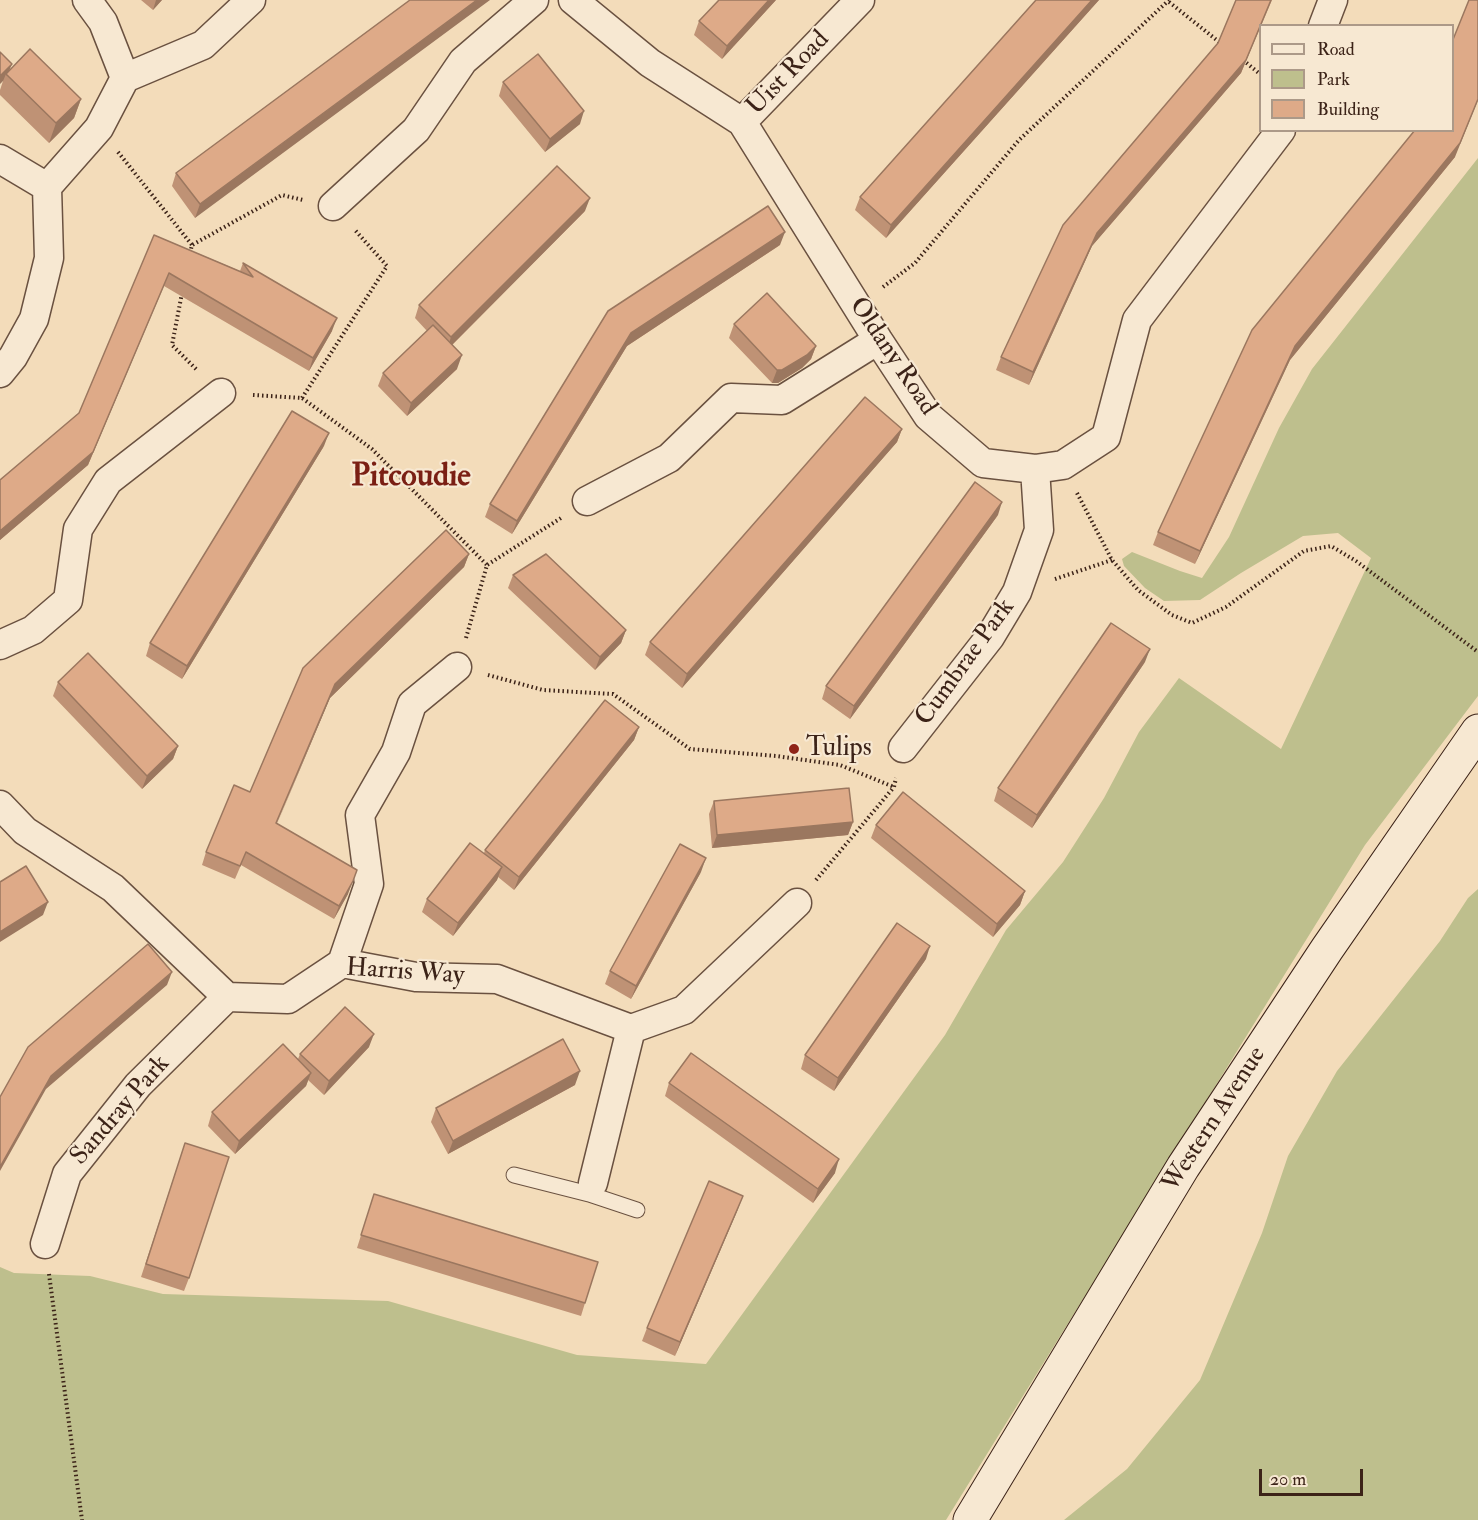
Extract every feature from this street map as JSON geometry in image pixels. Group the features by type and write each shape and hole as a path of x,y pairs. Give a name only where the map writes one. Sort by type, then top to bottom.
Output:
{"main road":[{"name":"Western Avenue","path":"970,1520 1190,1157 1327,949 1478,731"}],"street":[{"path":"87,0 103,22 125,78"},
{"path":"0,373 13,357 34,319 49,258 47,187 99,128 125,78 202,45 251,0"},
{"path":"333,206 416,130 463,61 534,0"},
{"name":"Oldany Road","path":"573,0 650,63 742,122 928,416 983,463 1035,469 1063,465 1106,437 1137,320 1279,132"},
{"name":"Uist Road","path":"742,122 860,0"},
{"path":"1324,24 1333,0"},
{"path":"0,159 47,187"},
{"path":"587,501 669,458 731,398 782,400 878,340"},
{"path":"0,645 33,630 68,600 78,529 108,481 221,393"},
{"name":"Cumbrae Park","path":"903,748 990,637 1017,592 1039,530 1035,469"},
{"path":"342,963 369,884 360,815 396,752 412,704 457,667"},
{"path":"0,805 25,831 113,888 227,998"},
{"path":"591,1189 630,1029 684,1011 797,903"},
{"name":"Harris Way","path":"227,998 288,999 342,963 416,977 497,979 630,1029"},
{"name":"Sandray Park","path":"45,1244 67,1173 138,1085 227,998"}],"lane":[{"path":"514,1175 591,1189 637,1210"}],"path":[{"path":"857,306 915,263 1019,140 1169,1 1224,46"},
{"path":"1242,60 1259,73"},
{"path":"99,128 192,245 190,256"},
{"path":"192,245 282,195 333,206 387,266 302,398"},
{"path":"183,290 172,345 221,393 302,398 372,449 487,565"},
{"path":"1063,465 1112,560 1138,590 1172,615 1192,623 1226,607 1304,551 1331,546 1356,561 1478,652"},
{"path":"587,501 487,565 457,667 543,690 613,694 690,749 776,756 840,765 894,787"},
{"path":"1017,592 1112,560"},
{"path":"797,903 894,787 903,748"},
{"path":"45,1244 82,1520"}],"green space":[{"path":"1478,158 1478,696 1365,845 946,1520 0,1520 0,1267 14,1273 90,1276 163,1294 388,1301 577,1355 706,1364 945,1035 1006,930 1063,862 1104,798 1139,732 1179,678 1281,749 1371,558 1338,533 1303,536 1200,600 1164,601 1145,588 1124,566 1122,559 1132,552 1202,578 1229,537 1279,428 1312,369"},
{"path":"1478,889 1478,1520 1064,1520 1127,1469 1200,1380 1262,1233 1288,1156 1337,1071 1440,941 1468,898"}],"building":[{"path":"410,0 477,0 200,204 176,173"},
{"path":"719,0 769,0 727,46 699,21"},
{"path":"1036,0 1092,0 891,225 860,197"},
{"path":"1236,0 1271,0 1259,24 1246,60 1097,233 1033,372 1001,357 1063,225 1218,43"},
{"path":"1469,0 1478,0 1478,99 1460,143 1295,346 1200,551 1158,532 1252,330 1413,132 1454,132 1454,37"},
{"path":"30,49 81,99 56,123 6,74"},
{"path":"0,52 12,64 0,76"},
{"path":"538,54 584,111 550,139 503,82"},
{"path":"557,166 590,198 451,337 419,305"},
{"path":"768,206 785,232 631,333 517,521 490,504 608,311"},
{"path":"154,235 253,277 243,263 337,318 313,358 169,273 93,452 0,531 0,480 79,413"},
{"path":"767,293 816,346 807,355 782,370 777,370 734,324"},
{"path":"433,325 462,355 411,403 383,373"},
{"path":"865,397 902,429 687,674 650,642"},
{"path":"292,411 329,433 187,666 150,643"},
{"path":"975,482 1002,502 854,706 826,686"},
{"path":"446,530 469,554 335,684 276,823 357,870 339,906 246,852 240,866 206,852 234,785 250,792 303,668"},
{"path":"546,554 626,630 600,657 513,575"},
{"path":"1111,623 1150,649 1037,815 998,788"},
{"path":"88,653 178,746 147,776 58,682"},
{"path":"605,700 639,727 519,877 485,850"},
{"path":"849,788 853,822 717,835 714,801"},
{"path":"903,792 1025,891 997,924 876,825"},
{"path":"470,843 502,867 458,923 427,899"},
{"path":"680,844 706,858 636,986 610,971"},
{"path":"26,866 48,902 0,932 0,882"},
{"path":"897,923 930,946 838,1078 805,1055"},
{"path":"148,944 172,972 51,1076 0,1167 0,1097 28,1047"},
{"path":"345,1007 374,1034 329,1081 300,1054"},
{"path":"563,1039 580,1071 453,1141 436,1108"},
{"path":"283,1044 311,1073 239,1141 212,1112"},
{"path":"691,1053 839,1159 818,1189 669,1083"},
{"path":"185,1143 229,1157 189,1278 146,1264"},
{"path":"709,1181 743,1196 680,1342 647,1328"},
{"path":"374,1194 598,1262 585,1303 361,1235"}],"place":[{"name":"Tulips","path":"794,749"}],"district":[{"name":"Pitcoudie","path":"411,478"}]}
